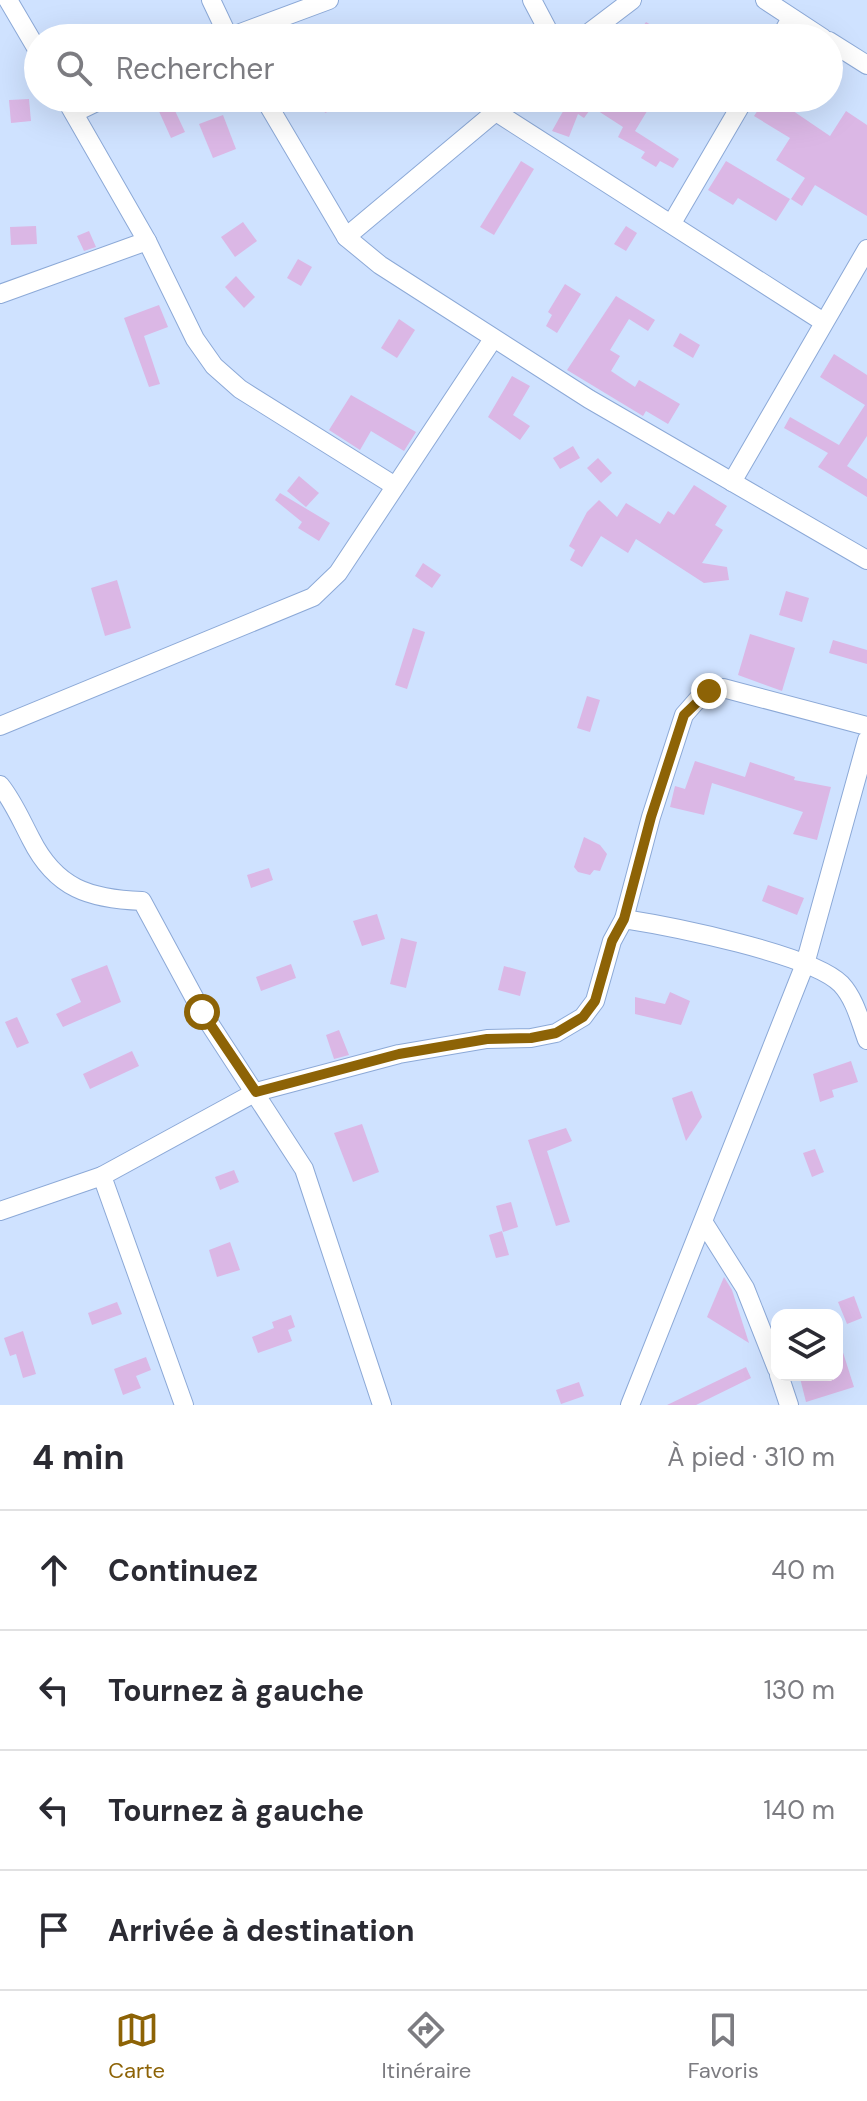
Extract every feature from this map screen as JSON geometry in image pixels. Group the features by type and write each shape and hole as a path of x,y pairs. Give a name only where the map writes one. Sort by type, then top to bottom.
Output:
{"street":[{"path":"8,0 24,27"},
{"path":"211,0 222,24"},
{"path":"265,24 329,0"},
{"path":"532,0 545,24"},
{"path":"600,24 632,0"},
{"path":"765,0 801,24"},
{"path":"788,24 791,18"},
{"path":"843,50 867,65"},
{"path":"73,112 147,241 195,339 214,366 240,389 395,486"},
{"path":"272,112 346,237 380,265 493,339 867,560"},
{"path":"346,237 496,112 822,321"},
{"path":"672,223 737,112"},
{"path":"0,277 9,291 147,241"},
{"path":"732,482 822,321 867,249"},
{"path":"0,726 313,597 338,573 493,339"},
{"path":"0,1211 102,1176 256,1092 399,1054 487,1039 531,1038 556,1033 583,1017 595,1001 612,941 624,919 651,817 684,715 698,699 723,688 867,726"},
{"path":"630,1405 805,964 867,740"},
{"path":"0,785 43,860 72,887 96,897 142,901 202,1012 304,1169 382,1405"},
{"path":"624,919 805,964 843,985 854,1003 867,1040"},
{"path":"102,1176 184,1405"},
{"path":"704,1223 745,1288 771,1354"},
{"path":"781,1381 789,1405"}],"building":[{"path":"24,99 24,112 30,112 31,121 11,123 9,100"},
{"path":"846,111 867,125 867,216 815,185 802,206 791,199 805,178 776,160 790,138 754,116 757,112 795,112 830,136"},
{"path":"159,112 176,112 185,132 171,138"},
{"path":"563,112 588,112 584,118 578,114 569,137 552,131"},
{"path":"600,112 647,112 635,131 679,159 673,168 660,161 656,167 641,158 645,152 618,137 623,127"},
{"path":"223,115 236,149 213,158 199,124"},
{"path":"521,161 534,169 494,235 480,227"},
{"path":"726,161 790,199 776,221 738,198 733,205 708,190"},
{"path":"243,222 257,241 235,257 221,237"},
{"path":"36,226 37,244 11,245 10,227"},
{"path":"626,226 637,233 626,251 614,244"},
{"path":"89,231 96,247 84,251 77,236"},
{"path":"298,259 312,267 301,286 287,278"},
{"path":"236,276 255,297 244,308 225,287"},
{"path":"565,284 581,294 557,333 546,326 552,315 548,312"},
{"path":"616,296 655,320 648,331 629,319 610,350 620,356 611,371 635,387 639,380 680,404 668,424 646,411 643,416 567,370"},
{"path":"159,305 168,327 144,336 160,384 149,387 124,318"},
{"path":"399,319 415,330 397,358 381,348"},
{"path":"680,333 700,345 693,358 673,346"},
{"path":"834,354 867,375 867,436 847,466 867,479 867,497 818,467 828,453 784,428 790,417 839,445 865,405 820,377"},
{"path":"512,376 530,386 513,415 530,426 520,440 488,417"},
{"path":"351,395 416,432 404,451 371,431 360,450 329,430"},
{"path":"573,446 580,458 560,469 553,458"},
{"path":"598,458 612,473 601,483 587,468"},
{"path":"299,476 319,493 306,507 287,491"},
{"path":"694,485 727,506 715,525 723,530 702,563 727,567 729,580 704,583 636,539 628,553 601,536 582,567 570,560 575,550 569,546 587,512 599,500 617,517 626,503 660,524 668,511 674,515"},
{"path":"280,493 330,523 319,541 298,528 302,522 275,500"},
{"path":"423,563 441,575 432,588 415,576"},
{"path":"117,580 131,628 105,636 91,588"},
{"path":"786,591 809,598 802,622 779,615"},
{"path":"413,628 425,632 407,689 395,685"},
{"path":"750,634 795,648 782,691 738,675"},
{"path":"833,640 867,650 867,664 829,653"},
{"path":"587,696 600,700 590,732 577,728"},
{"path":"695,761 745,777 750,762 795,777 794,780 831,787 817,840 793,834 803,812 712,783 704,815 670,807 675,786 685,789"},
{"path":"584,837 600,845 607,854 600,871 594,870 590,875 578,872 574,867"},
{"path":"269,868 273,880 251,888 247,875"},
{"path":"768,885 804,898 797,915 762,901"},
{"path":"377,914 385,939 362,946 353,921"},
{"path":"401,938 417,942 406,988 390,984"},
{"path":"291,964 296,978 261,991 256,977"},
{"path":"107,965 121,1002 63,1027 56,1014 81,1002 71,979"},
{"path":"504,966 526,972 520,996 498,990"},
{"path":"670,992 690,1001 681,1025 635,1014 635,997 665,1004"},
{"path":"17,1017 29,1043 17,1048 5,1022"},
{"path":"339,1030 349,1055 334,1059 326,1035"},
{"path":"132,1051 139,1066 90,1089 83,1074"},
{"path":"851,1061 858,1082 832,1090 834,1097 820,1102 813,1074"},
{"path":"692,1091 702,1117 686,1141 672,1098"},
{"path":"362,1124 379,1172 353,1182 334,1133"},
{"path":"566,1128 572,1141 547,1151 570,1222 556,1226 528,1140"},
{"path":"815,1149 824,1172 812,1177 803,1153"},
{"path":"234,1170 239,1182 220,1190 215,1177"},
{"path":"511,1202 518,1227 503,1232 496,1206"},
{"path":"502,1231 509,1255 496,1258 489,1235"},
{"path":"230,1242 240,1270 217,1277 209,1250"},
{"path":"724,1277 732,1290 749,1343 707,1317"},
{"path":"854,1296 862,1318 847,1324 838,1302"},
{"path":"117,1302 122,1314 92,1325 88,1313"},
{"path":"291,1315 295,1327 288,1330 292,1341 258,1353 252,1337 274,1328 272,1322"},
{"path":"23,1331 36,1374 23,1378 16,1354 10,1356 4,1338"},
{"path":"843,1352 854,1387 806,1402 801,1381 843,1381"},
{"path":"146,1357 151,1370 136,1376 141,1388 123,1395 114,1369"},
{"path":"746,1367 751,1378 696,1405 667,1405"},
{"path":"579,1382 584,1396 561,1404 556,1390"}],"route":[{"path":"202,1012 256,1092 399,1054 487,1039 531,1038 556,1033 583,1017 595,1001 612,941 624,919 651,817 684,715 709,691"}]}
